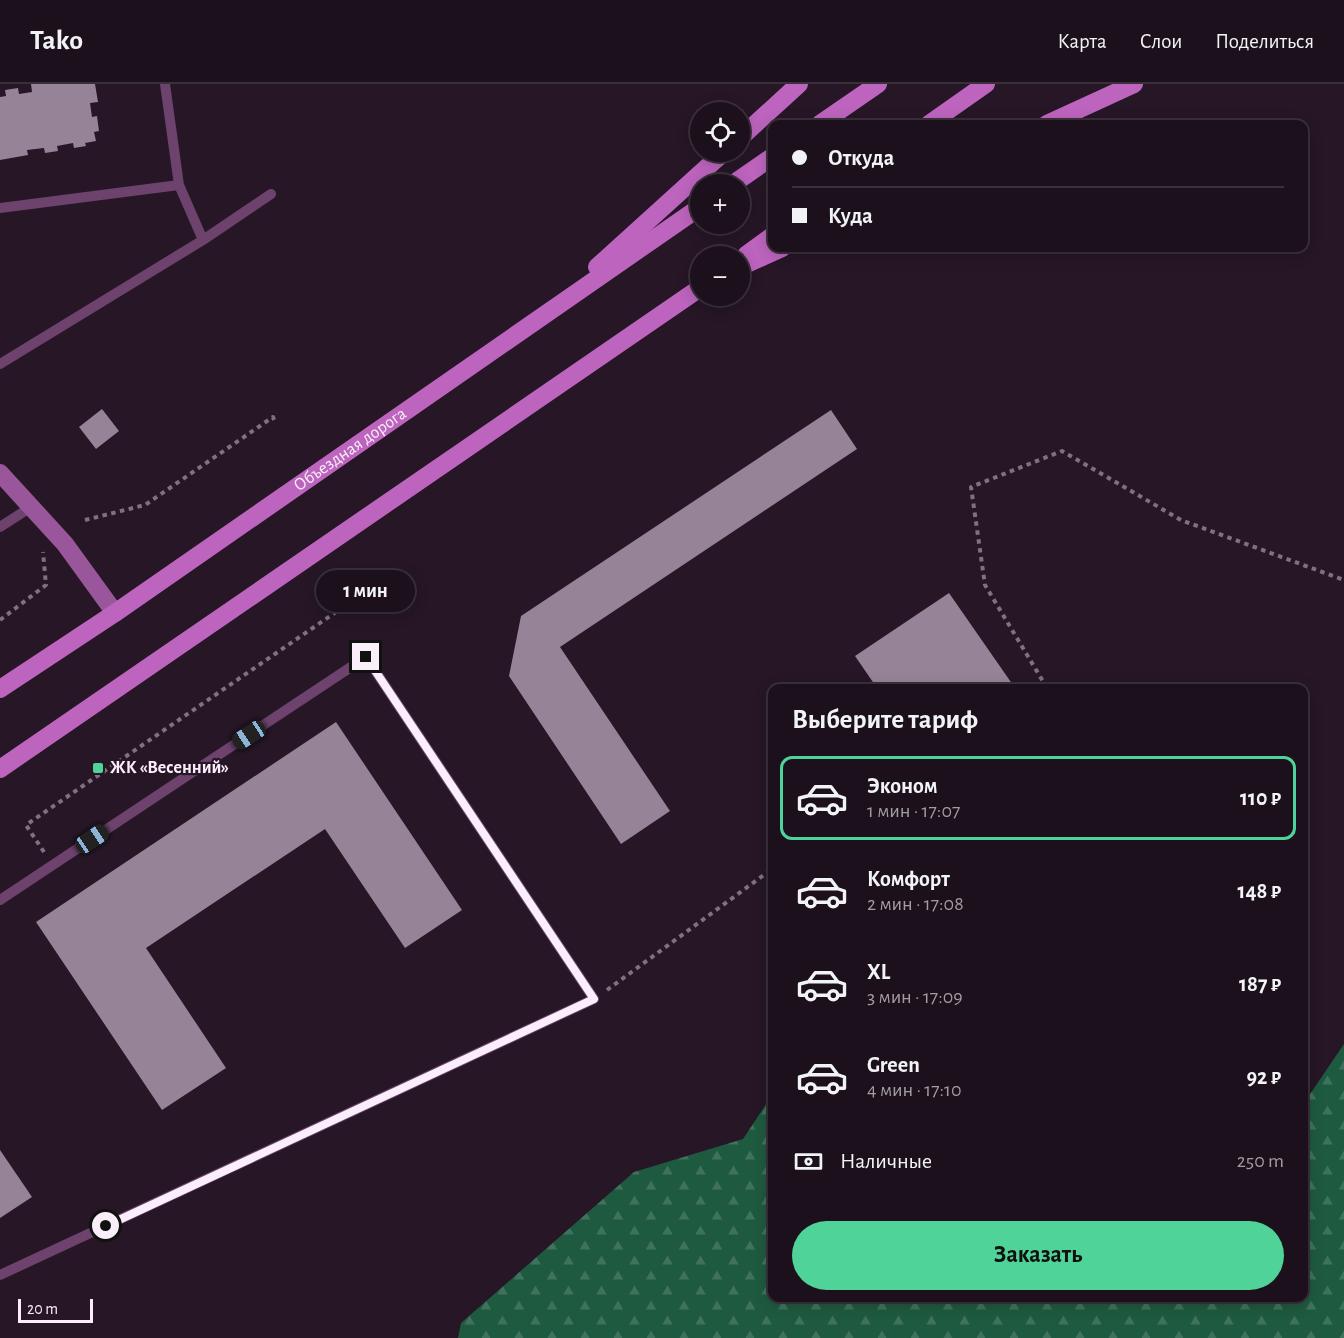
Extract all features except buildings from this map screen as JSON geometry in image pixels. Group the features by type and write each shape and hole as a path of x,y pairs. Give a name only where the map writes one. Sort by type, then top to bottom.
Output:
{"main road":[{"path":"750,129 799,84"},
{"path":"826,120 878,84"},
{"path":"935,120 986,84"},
{"path":"1056,120 1134,84"},
{"path":"747,174 768,160"},
{"path":"544,314 713,162"},
{"name":"Объездная дорога","path":"0,689 115,613 690,214"},
{"path":"750,252 768,239"},
{"path":"750,262 773,252"},
{"path":"0,769 690,295"}],"street":[{"path":"0,473 65,544 115,613"}],"lane":[{"path":"165,84 179,185 203,240"},
{"path":"0,208 179,185"},
{"path":"0,364 203,240 271,194"},
{"path":"0,527 31,507"},
{"path":"0,900 366,657 594,999 0,1275"}],"path":[{"path":"85,520 145,505 273,417 274,420"},
{"path":"1045,684 985,585 971,487 1062,451 1181,520 1344,580"},
{"path":"0,620 46,585 42,548"},
{"path":"53,865 26,825 384,579 382,577"},
{"path":"594,999 768,871"}],"green space":[{"path":"1344,1044 1344,1338 458,1338 461,1323 634,1172 743,1139 768,1101 768,1302 1308,1302 1308,1097"}],"place":[{"name":"ЖК «Весенний»","path":"98,768"}],"route":[{"path":"106,1226 594,999 366,657"}]}
